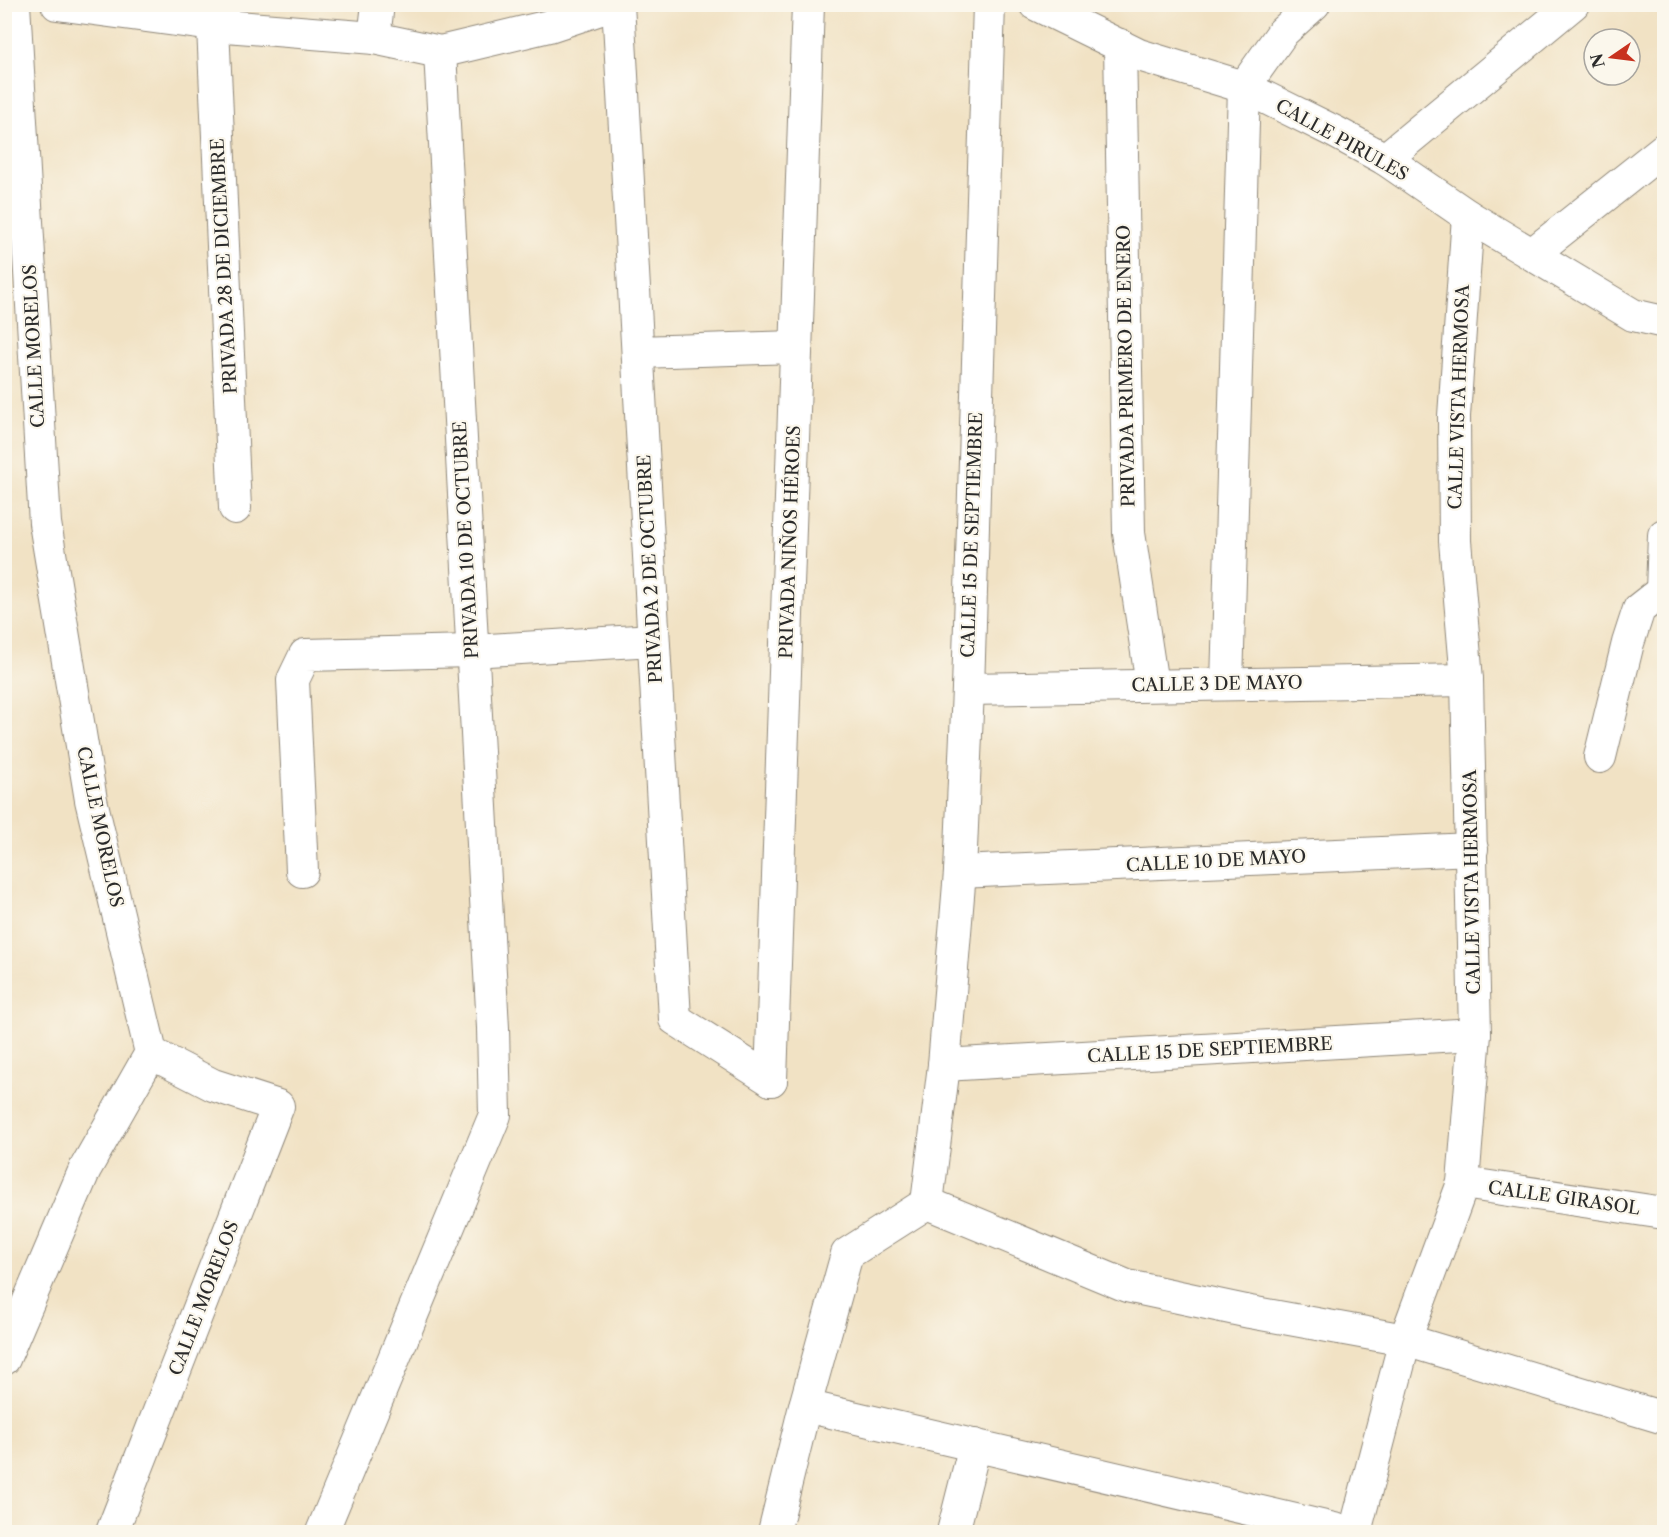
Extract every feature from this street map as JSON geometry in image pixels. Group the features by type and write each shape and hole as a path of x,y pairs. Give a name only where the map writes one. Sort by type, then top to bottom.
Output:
{"street":[{"name":"CALLE MORELOS","path":"14,4 45,523 91,800 151,1053 213,1085 278,1106 112,1533"},
{"path":"57,4 212,15 374,38 440,52 551,15 617,4"},
{"path":"374,38 378,4"},
{"name":"PRIVADA 2 DE OCTUBRE","path":"617,4 675,1019 771,1080"},
{"name":"PRIVADA NIÑOS HÉROES","path":"771,1080 808,4"},
{"name":"CALLE 15 DE SEPTIEMBRE","path":"927,1203 944,1065 960,872 968,689 989,4"},
{"path":"1227,684 1244,87 1283,32 1314,4"},
{"path":"1385,159 1573,4"},
{"name":"CALLE PIRULES","path":"1052,8 1139,55 1244,87 1385,159 1468,216 1633,315 1665,322"},
{"name":"PRIVADA 28 DE DICIEMBRE","path":"212,15 235,508"},
{"name":"PRIVADA PRIMERO DE ENERO","path":"1120,45 1129,533 1152,685"},
{"name":"PRIVADA 10 DE OCTUBRE","path":"322,1533 495,1115 493,1028 440,52"},
{"path":"1532,254 1665,149"},
{"name":"CALLE VISTA HERMOSA","path":"1355,1533 1405,1340 1463,1183 1475,1034 1467,680 1455,541 1454,416 1468,216"},
{"path":"638,352 796,347"},
{"path":"1600,757 1628,642 1639,609 1663,592 1665,535"},
{"path":"302,871 292,680 305,655 472,651 653,640"},
{"name":"CALLE 3 DE MAYO","path":"968,689 1467,680"},
{"name":"CALLE 10 DE MAYO","path":"960,872 1472,849"},
{"name":"CALLE 15 DE SEPTIEMBRE","path":"944,1065 1475,1034"},
{"path":"4,1359 85,1169 151,1053"},
{"name":"CALLE GIRASOL","path":"1463,1183 1665,1213"},
{"path":"774,1533 805,1406 847,1254 927,1203 1127,1286 1250,1312 1405,1340 1665,1418"},
{"path":"805,1406 1347,1533"},
{"path":"953,1533 975,1445"}]}
